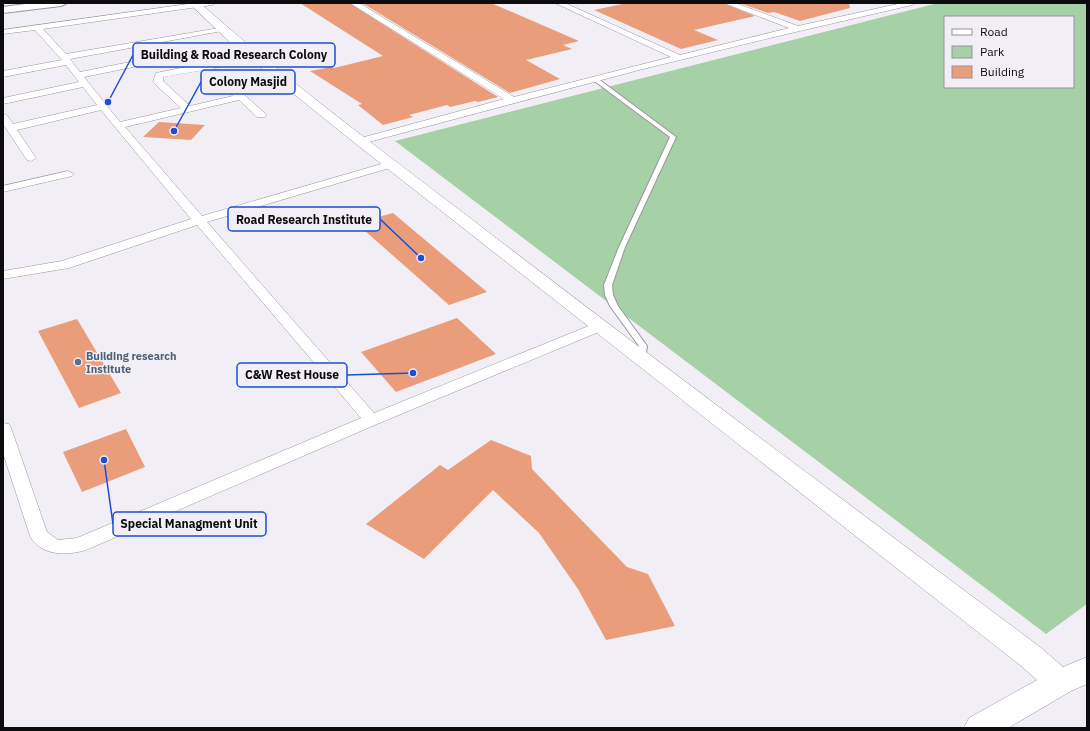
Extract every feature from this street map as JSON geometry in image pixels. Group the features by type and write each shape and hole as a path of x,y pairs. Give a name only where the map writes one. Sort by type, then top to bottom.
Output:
{"highway":[{"path":"3,10 61,3"}],"street":[{"path":"354,3 512,100"},
{"path":"559,3 678,57"},
{"path":"728,3 795,28"},
{"path":"362,141 678,57 795,28 912,3"},
{"path":"3,32 201,4 222,29 362,141 641,359 1030,656 1060,682"},
{"path":"37,27 66,59 118,126 371,420"},
{"path":"3,74 66,59 222,29"},
{"path":"188,110 158,82 159,75 206,67 255,56"},
{"path":"78,75 145,62"},
{"path":"206,67 261,115"},
{"path":"3,101 85,84"},
{"path":"118,126 241,97"},
{"path":"32,158 6,123 103,107"},
{"path":"3,275 64,265 200,220 392,164"},
{"path":"3,189 68,174"},
{"path":"3,428 39,536 55,546 78,545 371,420 600,326"},
{"path":"980,728 1060,682 1087,670"}],"lane":[{"path":"595,79 673,136 622,247 608,286 608,294 614,306 643,346 641,359"}],"green space":[{"path":"938,3 1087,3 1087,604 1046,634 395,141"}],"building":[{"path":"300,3 349,3 498,97 450,107 447,105 409,115 413,117 383,125 358,105 362,104 310,71 332,67 334,68 383,56"},
{"path":"362,3 491,3 579,41 563,45 572,49 526,60 560,79 510,93"},
{"path":"627,3 723,3 755,16 694,30 718,40 681,49 594,10"},
{"path":"739,3 849,3 850,8 800,21 774,12 768,13"},
{"path":"159,122 205,125 191,140 143,137"},
{"path":"393,213 487,292 449,305 356,223"},
{"path":"457,318 496,354 396,392 361,352"},
{"name":"Building research Institute","path":"77,319 121,393 79,408 38,331"},
{"path":"126,429 145,467 82,492 63,452"},
{"path":"491,440 531,456 532,469 627,567 648,574 675,626 606,640 578,589 539,533 493,490 424,559 366,524 440,465 448,470"}],"place":[{"name":"Building & Road Research Colony","path":"108,102"},
{"name":"Colony Masjid","path":"174,131"},
{"name":"Road Research Institute","path":"421,258"},
{"name":"Building research Institute","path":"78,362"},
{"name":"C&W Rest House","path":"413,373"},
{"name":"Special Managment Unit","path":"104,460"}]}
